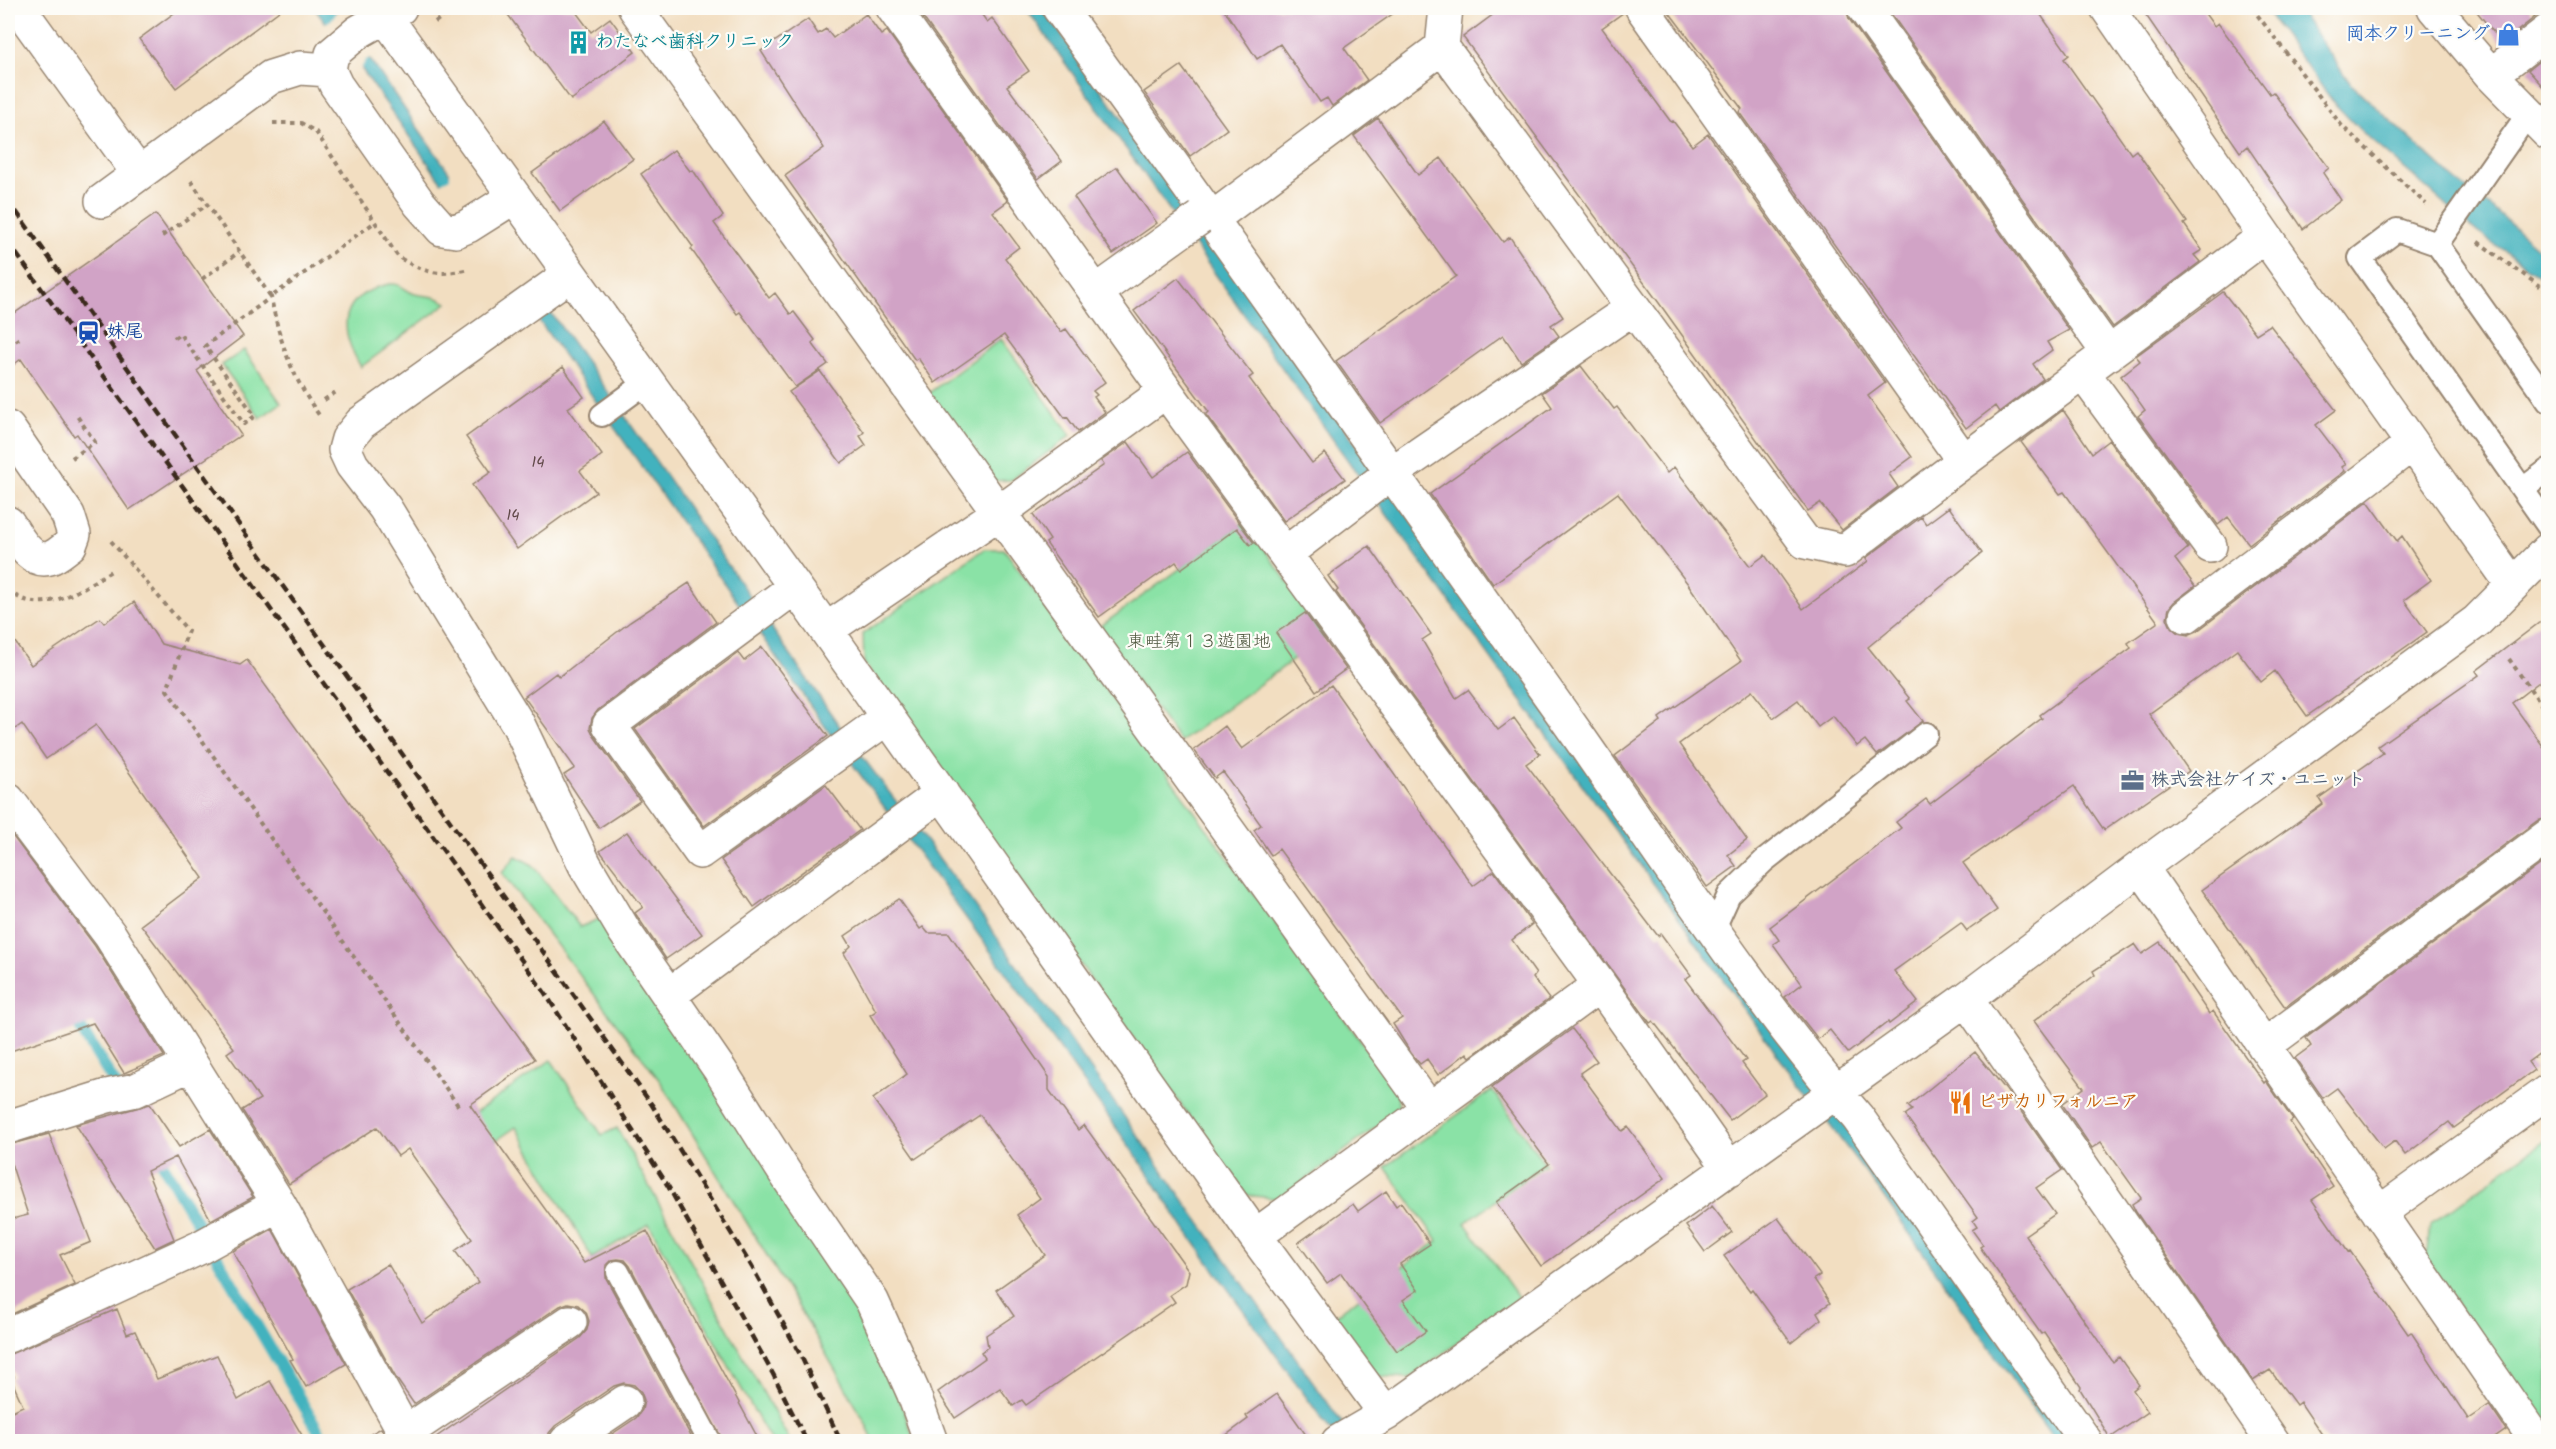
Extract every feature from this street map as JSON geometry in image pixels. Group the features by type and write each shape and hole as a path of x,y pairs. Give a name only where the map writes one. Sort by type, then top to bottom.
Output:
{"street":[{"path":"19,8 139,174"},
{"path":"634,8 1429,1109"},
{"path":"893,8 1166,392 1600,986 1730,1169"},
{"path":"1059,8 1381,482 1714,928 1822,1077 1825,1099"},
{"path":"1446,8 1442,47 1805,542 1845,551 2265,236"},
{"path":"1642,8 1964,460"},
{"path":"1864,8 2109,354"},
{"path":"2107,8 2512,585"},
{"path":"2433,8 2538,123"},
{"path":"514,198 468,226 456,231 442,229 419,203 336,85 329,70 332,54 388,10 514,198 570,274 635,391 795,587 1255,1236 1364,1431 1966,999 2141,867 2477,621 2548,550"},
{"path":"2492,75 2548,31"},
{"path":"1096,292 1201,220 1442,47"},
{"path":"102,201 271,77 300,68 329,70"},
{"path":"570,274 361,423 348,439 345,450 352,465 385,508 518,724 585,865 626,932 872,1301 913,1392 931,1442"},
{"path":"1285,554 1381,482 1633,308"},
{"path":"2083,373 2210,546"},
{"path":"826,630 1000,512 1166,392"},
{"path":"8,428 72,524 74,534 70,545 49,558 38,558 28,553 8,523"},
{"path":"2186,616 2412,444"},
{"path":"795,587 609,725 700,852 888,717"},
{"path":"669,995 942,793"},
{"path":"8,800 110,935 279,1204 407,1437 570,1322"},
{"path":"2264,1046 2548,836"},
{"path":"2141,867 2536,1442"},
{"path":"1255,1236 1600,986"},
{"path":"1966,999 2273,1442"},
{"path":"8,1127 136,1090 191,1064"},
{"path":"2379,1213 2548,1091"},
{"path":"1825,1099 1858,1118 2086,1442"},
{"path":"8,1336 209,1242 279,1204"},
{"path":"566,1442 625,1402"}],"lane":[{"path":"2437,244 2474,191 2538,123"},
{"path":"2548,401 2437,244 2397,230 2360,258 2548,526"},
{"path":"602,416 635,391"},
{"path":"2523,489 2548,470"},
{"path":"1714,928 1729,895 1764,861 1926,734"},
{"path":"618,1272 710,1442"}],"path":[{"path":"2252,8 2342,126 2427,205 2453,220 2548,292"},
{"path":"189,178 271,297 278,336 293,372 305,396 345,450"},
{"path":"162,236 207,205"},
{"path":"174,338 180,334 244,424 255,416 205,346 375,222"},
{"path":"202,279 239,252"},
{"path":"8,346 21,337"},
{"path":"72,458 94,442 77,416"},
{"path":"72,524 105,534 188,631 167,690 459,1107"},
{"path":"2509,659 2548,714"}],"green space":[{"path":"389,284 400,286 411,293 435,297 447,303 361,367 348,339 347,315 360,296 372,289"},
{"path":"1001,339 1071,435 1011,480 989,481 925,396"},
{"path":"244,350 281,403 260,418 222,365"},
{"name":"東畦第１３遊園地","path":"1245,522 1326,636 1180,742 1098,628"},
{"path":"984,549 1004,549 1397,1091 1399,1110 1280,1199 1246,1195 864,663 863,634"},
{"path":"516,856 533,865 580,927 606,916 864,1307 915,1441 874,1441 807,1321 660,1081 502,873"},
{"path":"551,1060 602,1135 617,1128 790,1441 771,1441 649,1224 592,1258 516,1127 446,1175 429,1145"},
{"path":"1492,1090 1545,1164 1465,1223 1519,1298 1409,1378 1376,1376 1333,1317 1438,1241 1385,1167"},
{"path":"2548,1138 2548,1441 2426,1258 2430,1225"}],"water":[{"path":"314,8 334,8 451,175 606,389 843,731 966,894 1355,1441 1339,1441 1325,1423 1186,1231 1144,1167 983,941 831,735 349,51"},
{"path":"1026,8 1042,8 1850,1129 2071,1441 2055,1441 1879,1190 1797,1082 1356,472"},
{"path":"2264,8 2298,8 2350,83 2453,178 2492,208 2548,257 2548,281 2477,232 2359,129 2334,103"}],"pier":[{"path":"339,10 371,57 366,60 360,70 324,24 331,20"},
{"path":"450,170 551,311 532,315 438,184 450,178"}],"building":[{"path":"181,8 283,8 176,88 139,39"},
{"name":"わたなべ歯科クリニック","path":"503,8 573,8 591,32 610,18 635,52 571,100"},
{"path":"977,8 987,22 992,18 1029,71 1007,86 1062,161 1038,179 917,9"},
{"path":"1223,8 1401,8 1344,48 1367,80 1332,106 1327,98 1320,102 1280,44 1257,59"},
{"path":"1502,8 1624,8 1624,12 1602,28 1671,122 1673,121 1692,146 1708,134 1885,383 1868,396 1912,457 1889,474 1898,487 1842,530 1820,503 1808,511 1659,303 1463,37"},
{"path":"1666,8 1846,8 1849,19 2069,330 2047,342 2052,350 2033,364 2043,379 1999,412 1995,406 1966,428 1739,112 1742,109"},
{"path":"1887,8 2036,8 2069,55 2064,59 2131,154 2136,150 2187,222 2184,224 2202,250 2194,255 2200,262 2113,327"},
{"path":"2141,8 2201,8 2214,26 2218,23 2270,94 2273,92 2329,168 2323,173 2341,200 2303,229 2247,146 2240,152"},
{"name":"岡本クリーニング","path":"2474,8 2528,8 2535,17 2502,43"},
{"path":"866,14 881,35 887,31 1008,201 993,212 1019,247 1005,258 1061,332 1066,329 1105,382 1093,391 1097,395 1094,397 1105,412 1078,432 1067,417 1065,418 1004,335 935,383 918,358 915,360 785,176 824,148 761,51 808,19 818,34 826,29 833,38"},
{"path":"2548,54 2548,92 2528,70"},
{"path":"1181,66 1227,129 1190,156 1144,92"},
{"path":"1378,118 1418,175 1441,158 1503,242 1510,237 1563,317 1551,325 1559,336 1521,362 1503,335 1380,423 1336,361 1456,276 1354,136"},
{"path":"604,121 633,159 560,211 532,173"},
{"path":"674,150 690,171 693,170 723,216 714,223 769,298 775,293 790,314 794,312 815,340 812,343 828,364 795,387 740,312 737,314 641,174"},
{"path":"1117,167 1157,223 1113,254 1074,197"},
{"path":"156,214 243,336 197,371 241,435 129,510 77,434 74,436 21,359 8,369 8,318"},
{"path":"1178,278 1253,375 1249,378 1312,463 1325,453 1345,479 1284,521 1206,415 1209,412 1134,311"},
{"path":"2223,292 2256,334 2270,325 2336,410 2316,425 2346,464 2342,467 2345,471 2249,544 2228,517 2218,525 2138,416 2145,410 2121,376 2140,361 2136,356"},
{"path":"1581,366 1614,409 1617,407 1667,473 1674,467 1750,566 1765,555 1803,609 1868,561 1866,558 1921,517 1926,524 1949,507 1982,553 1868,647 1910,699 1907,701 1923,721 1877,755 1865,740 1857,746 1833,716 1818,727 1798,700 1773,718 1752,691 1679,744 1747,840 1728,855 1736,866 1707,887 1615,756 1661,721 1659,718 1741,661 1688,584 1618,493 1493,584 1430,494 1552,407 1542,393"},
{"path":"563,367 584,397 568,408 602,455 580,471 596,492 517,549 472,485 491,472 466,437"},
{"path":"820,371 864,432 860,436 866,445 841,463 789,392"},
{"path":"2063,410 2092,453 2109,440 2188,548 2175,559 2195,586 2174,602 2169,608 2167,618 2171,627 2178,633 2188,635 2197,631 2368,501 2397,541 2402,536 2431,580 2404,600 2427,632 2307,716 2275,671 2261,682 2237,650 2149,714 2189,771 2104,830 2074,786 1963,863 1997,910 1967,931 1961,923 1894,971 1918,1002 1848,1053 1830,1030 1818,1039 1785,997 1802,984 1773,944 1779,940 1770,927 1901,828 1896,822 1926,799 1930,804 2042,718 2040,715 2131,648 2128,643 2158,622 2064,492 2060,494 2021,442"},
{"path":"1128,442 1153,477 1187,452 1254,543 1250,545 1237,528 1181,569 1176,562 1099,617 1046,543 1050,540 1033,515 1104,465 1101,461"},
{"path":"1369,546 1431,634 1422,640 1456,698 1468,690 1498,730 1514,718 1540,754 1526,764 1658,936 1661,934 1691,975 1685,979 1746,1060 1742,1063 1765,1094 1730,1120 1653,1021 1650,1023 1336,592 1338,590 1328,576"},
{"path":"689,583 716,622 598,710 592,718 590,728 594,736 640,801 599,828 564,775 575,768 524,697 556,673 559,677 630,622"},
{"path":"134,602 161,644 240,665 247,660 535,1059 470,1105 584,1263 647,1231 760,1442 723,1442 630,1266 625,1260 618,1259 611,1260 606,1265 606,1278 694,1442 600,1442 636,1418 642,1410 644,1400 641,1392 634,1385 624,1383 614,1386 555,1426 549,1433 548,1442 429,1442 580,1338 587,1330 589,1321 586,1312 578,1305 568,1303 560,1306 414,1404 396,1378 347,1289 388,1264 422,1323 478,1282 455,1251 472,1239 408,1149 398,1156 377,1127 289,1184 242,1110 260,1099 227,1053 234,1048 141,925 203,878 96,725 46,759 22,724 8,734 8,632 31,665 100,618 104,623"},
{"path":"1305,613 1346,669 1316,691 1276,633"},
{"path":"2548,616 2548,675 2512,703 2548,753 2548,818 2537,821 2285,1007 2202,890 2323,804 2319,798 2383,753 2378,746 2479,675 2476,671"},
{"path":"762,647 828,736 704,826 635,729 738,653 744,661"},
{"path":"1331,685 1473,886 1494,871 1532,924 1512,940 1536,974 1533,978 1549,999 1470,1057 1467,1053 1438,1075 1427,1059 1420,1064 1411,1053 1393,1024 1402,1018 1279,849 1271,855 1254,830 1261,825 1223,772 1215,778 1194,750 1225,726 1242,749"},
{"path":"826,785 860,830 754,907 721,860"},
{"path":"8,830 95,946 164,1056 124,1073 93,1023 8,1052"},
{"path":"627,832 702,934 666,959 635,913 643,907 600,851"},
{"path":"2548,859 2548,1047 2528,1062 2534,1070 2454,1128 2449,1122 2405,1155 2395,1141 2384,1149 2337,1088 2323,1098 2295,1058 2311,1046 2306,1038"},
{"path":"899,899 920,929 923,927 928,933 949,933 1049,1077 1049,1090 1078,1130 1084,1125 1189,1271 1186,1284 1170,1295 1175,1302 1026,1405 1022,1400 1013,1406 1000,1388 955,1418 938,1392 985,1358 981,1352 988,1347 986,1335 1014,1316 996,1290 1045,1255 1017,1215 1040,1198 980,1115 915,1159 873,1099 907,1074 870,1015 876,1011 844,953 851,946 845,936"},
{"path":"2160,942 2209,1014 2213,1011 2293,1120 2290,1122 2333,1186 2312,1200 2348,1252 2350,1251 2408,1334 2411,1332 2468,1419 2489,1405 2506,1430 2489,1442 2327,1442 2300,1402 2296,1405 2270,1370 2253,1381 2136,1212 2132,1204 2141,1198 2101,1142 2092,1148 2062,1104 2084,1088 2034,1021 2095,975 2093,971 2135,944 2142,954"},
{"path":"1572,1029 1597,1061 1580,1073 1622,1131 1628,1127 1665,1178 1541,1266 1496,1202 1549,1164 1492,1087"},
{"path":"1975,1052 2006,1090 2062,1170 2036,1188 2055,1214 2025,1235 2113,1362 2119,1357 2139,1385 2133,1390 2148,1412 2110,1438 2080,1389 2081,1387 2044,1332 2041,1334 1980,1247 1983,1245 1972,1230 1977,1227 1973,1221 1978,1217 1905,1115 1912,1110 1908,1106"},
{"path":"150,1104 179,1147 210,1129 253,1197 211,1220 176,1157 147,1171 174,1239 155,1248 76,1125"},
{"path":"49,1134 91,1242 60,1255 75,1285 8,1316 8,1220 28,1215 8,1154 8,1145"},
{"path":"1386,1191 1396,1206 1401,1202 1430,1244 1400,1264 1418,1290 1403,1300 1426,1331 1397,1351 1341,1273 1327,1283 1298,1243 1353,1204 1358,1211"},
{"path":"1712,1206 1732,1232 1705,1252 1686,1226"},
{"path":"1778,1218 1820,1275 1814,1279 1830,1303 1817,1312 1821,1319 1791,1343 1752,1289 1750,1291 1724,1256"},
{"path":"272,1229 346,1364 306,1387 233,1251"},
{"path":"117,1309 127,1334 135,1331 157,1379 217,1355 238,1400 270,1381 306,1442 49,1442 47,1437 37,1442 8,1442 8,1413 23,1406 11,1379 14,1377 8,1355"},
{"path":"1277,1394 1311,1442 1217,1442 1248,1419 1246,1416"},
{"path":"381,1428 388,1442 357,1442"}],"waterway":[{"path":"73,1016 139,1123"},
{"path":"155,1151 325,1442"}],"railway":[{"path":"8,200 652,1105 752,1267 801,1356 841,1442"},
{"path":"8,242 545,993 668,1186 773,1374 807,1442"}],"place":[{"name":"岡本クリーニング","path":"2508,34"},
{"name":"わたなべ歯科クリニック","path":"578,42"},
{"name":"妹尾","path":"89,332"},
{"name":"株式会社ケイズ・ユニット","path":"2133,780"},
{"name":"ピザカリフォルニア","path":"1960,1102"}]}
